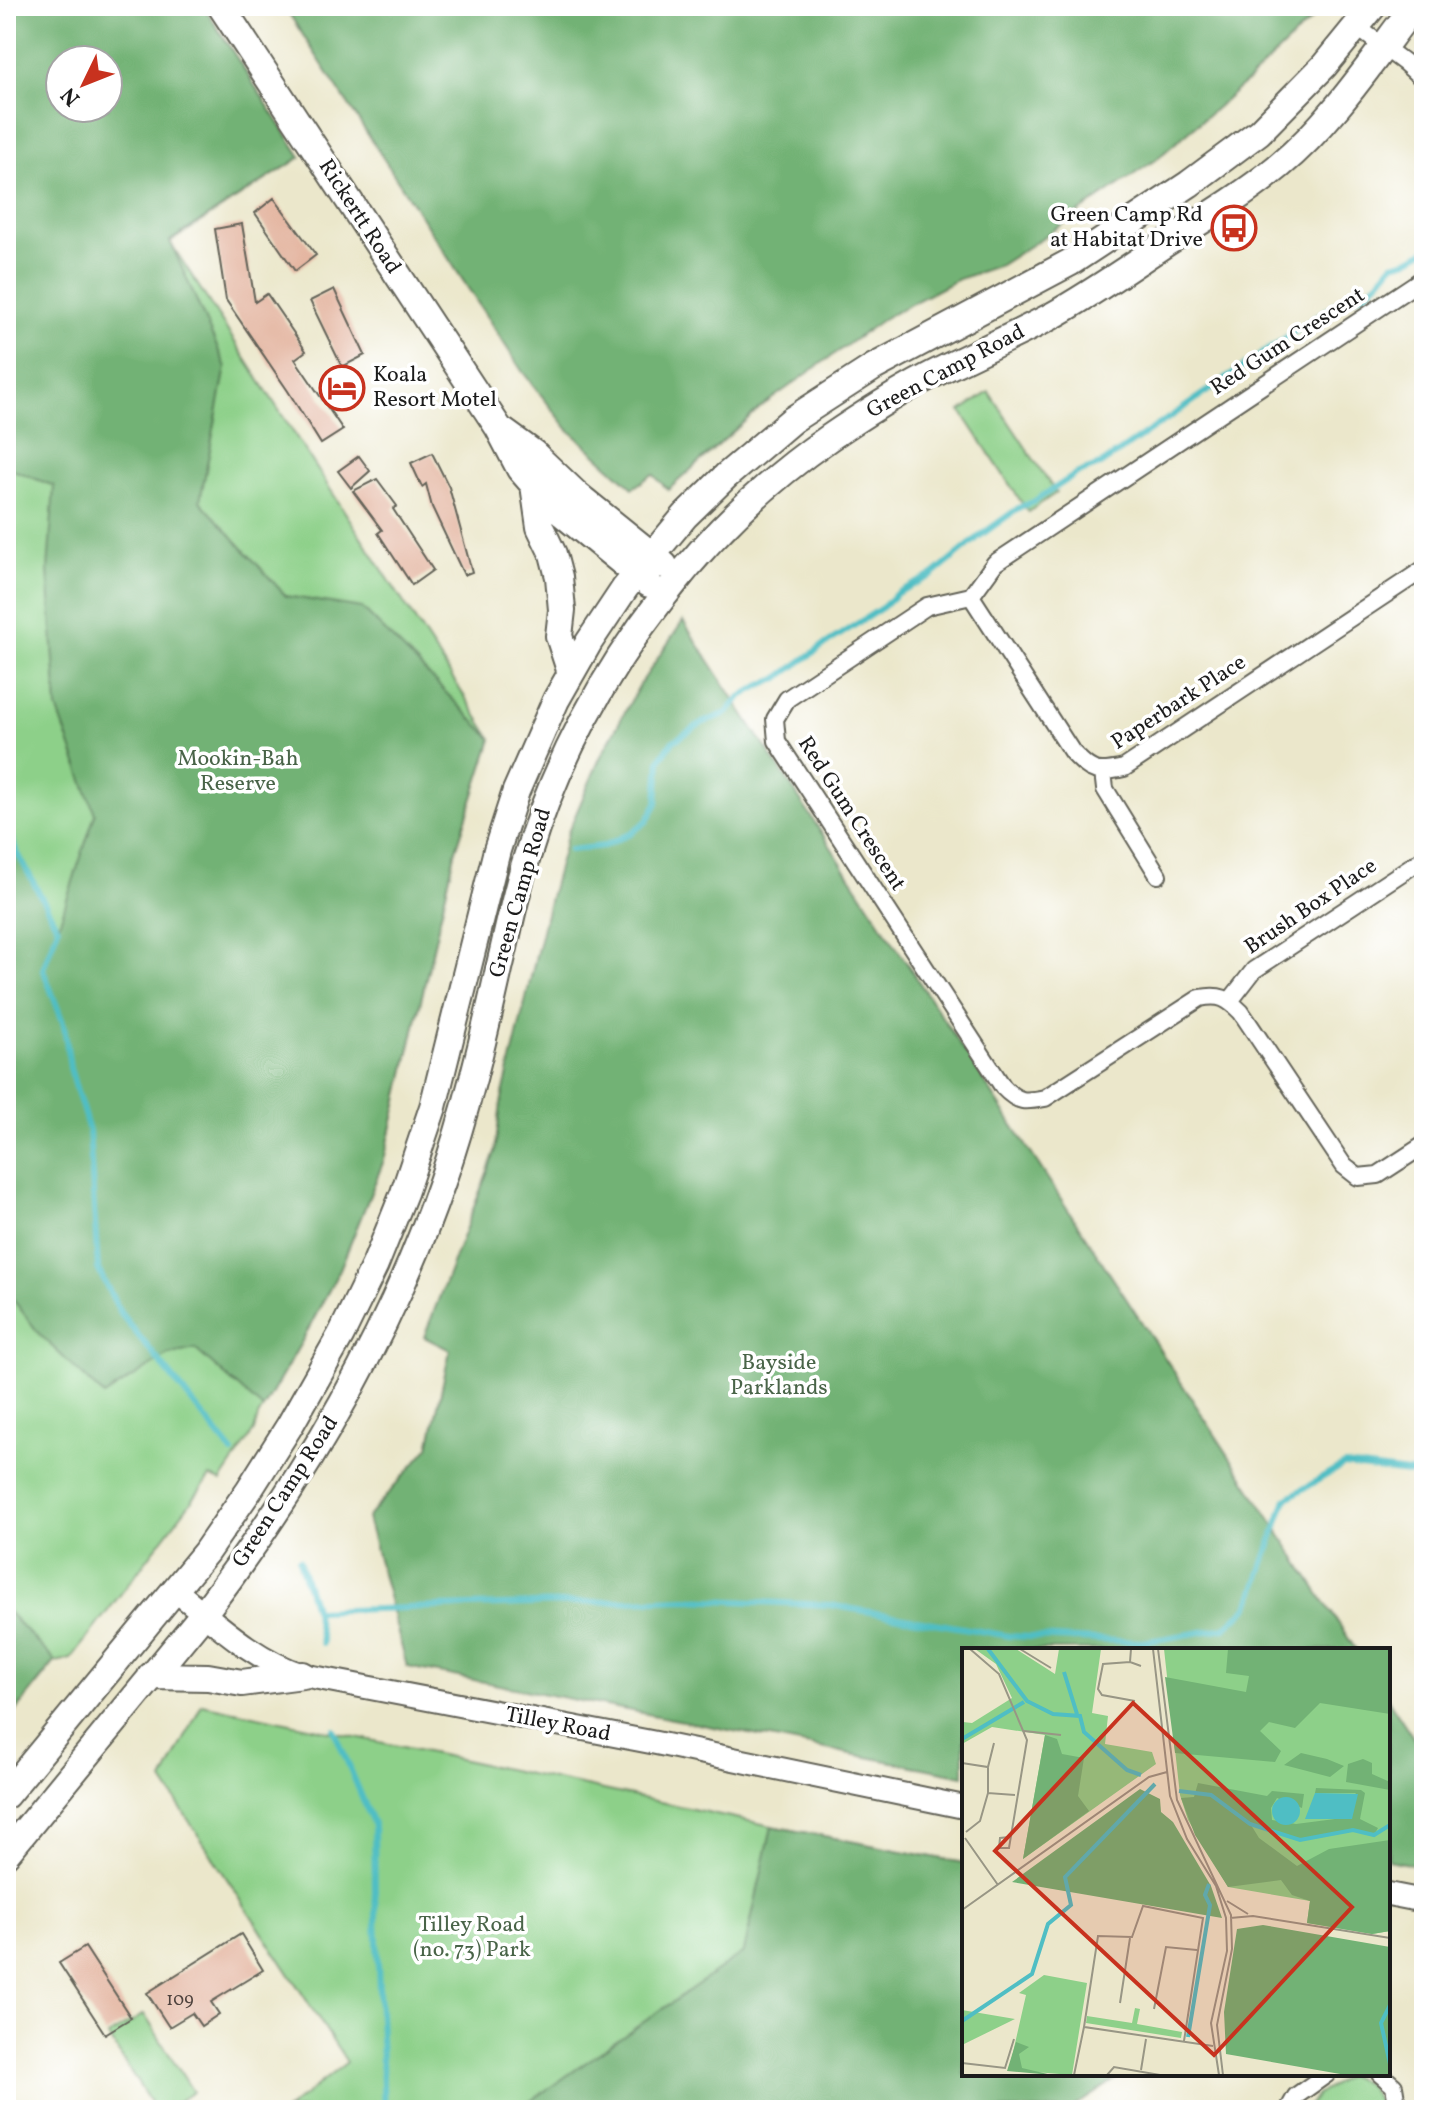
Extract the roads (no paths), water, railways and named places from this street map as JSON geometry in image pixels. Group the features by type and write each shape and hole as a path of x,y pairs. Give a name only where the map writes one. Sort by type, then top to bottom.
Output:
{"main road":[{"name":"Rickertt Road","path":"221,6 498,427 520,469 563,514 644,564"},
{"name":"Green Camp Road","path":"6,1854 204,1613 268,1525 335,1417 372,1347 414,1255 442,1183 477,1065 527,856 545,804 580,728 605,683 627,647 672,587 744,509 829,438 930,376 1059,312 1244,193 1279,166 1305,143 1328,116 1414,6"},
{"name":"Green Camp Road","path":"6,1795 206,1552 290,1425 341,1335 375,1265 404,1193 433,1107 497,850 516,791 571,673 606,615 644,564 685,516 726,476 792,420 874,367 1071,262 1232,153 1259,132 1324,66 1365,16"},
{"name":"Rickertt Road","path":"498,427 533,453 644,564 672,587"},
{"path":"534,485 540,527 553,554 559,577 562,610 559,636 571,673"},
{"name":"Tilley Road","path":"175,1590 259,1656 282,1669 303,1675 656,1743 962,1807"},
{"path":"151,1676 208,1677 242,1683 303,1675"},
{"path":"1390,1894 1424,1901"}],"street":[{"path":"1365,16 1383,47 1424,80"},
{"name":"Red Gum Crescent","path":"1230,1001 1213,996 1200,998 1045,1098 1026,1102 1012,1096 994,1074 777,741 775,719 787,699 927,606 971,596 995,563 1424,278"},
{"name":"Paperbark Place","path":"971,596 1072,752 1086,767 1103,772 1124,768 1424,569"},
{"path":"1103,772 1105,789 1158,875"},
{"name":"Brush Box Place","path":"1230,1001 1254,970 1424,858"},
{"path":"1230,1001 1241,1012 1344,1166 1358,1177 1378,1175 1424,1145"},
{"path":"1288,2110 1296,2096 1324,2076"},
{"path":"1382,2076 1394,2086 1398,2110"}],"waterway":[{"path":"570,850 604,846 647,821 657,803 660,760 672,742 702,723 727,713 740,697 777,679 883,607 897,593 933,575 1020,507 1078,473 1100,465 1335,304 1365,294 1393,264 1424,251"},
{"path":"6,826 58,928 43,969 64,1025 70,1068 89,1131 98,1269 121,1314 233,1453"},
{"path":"315,1611 686,1599 830,1605 1009,1636 1143,1642 1225,1628 1249,1606 1286,1499 1344,1465 1424,1475"},
{"path":"299,1560 322,1643"},
{"path":"334,1730 374,1826 384,2110"}],"place":[{"name":"Green Camp Rd at Habitat Drive","path":"1234,228"},
{"name":"Koala Resort Motel","path":"342,388"}],"park label":[{"name":"Mookin-Bah Reserve","path":"238,772"},
{"name":"Bayside Parklands","path":"779,1376"},
{"name":"Tilley Road (no. 73) Park","path":"472,1938"}]}
